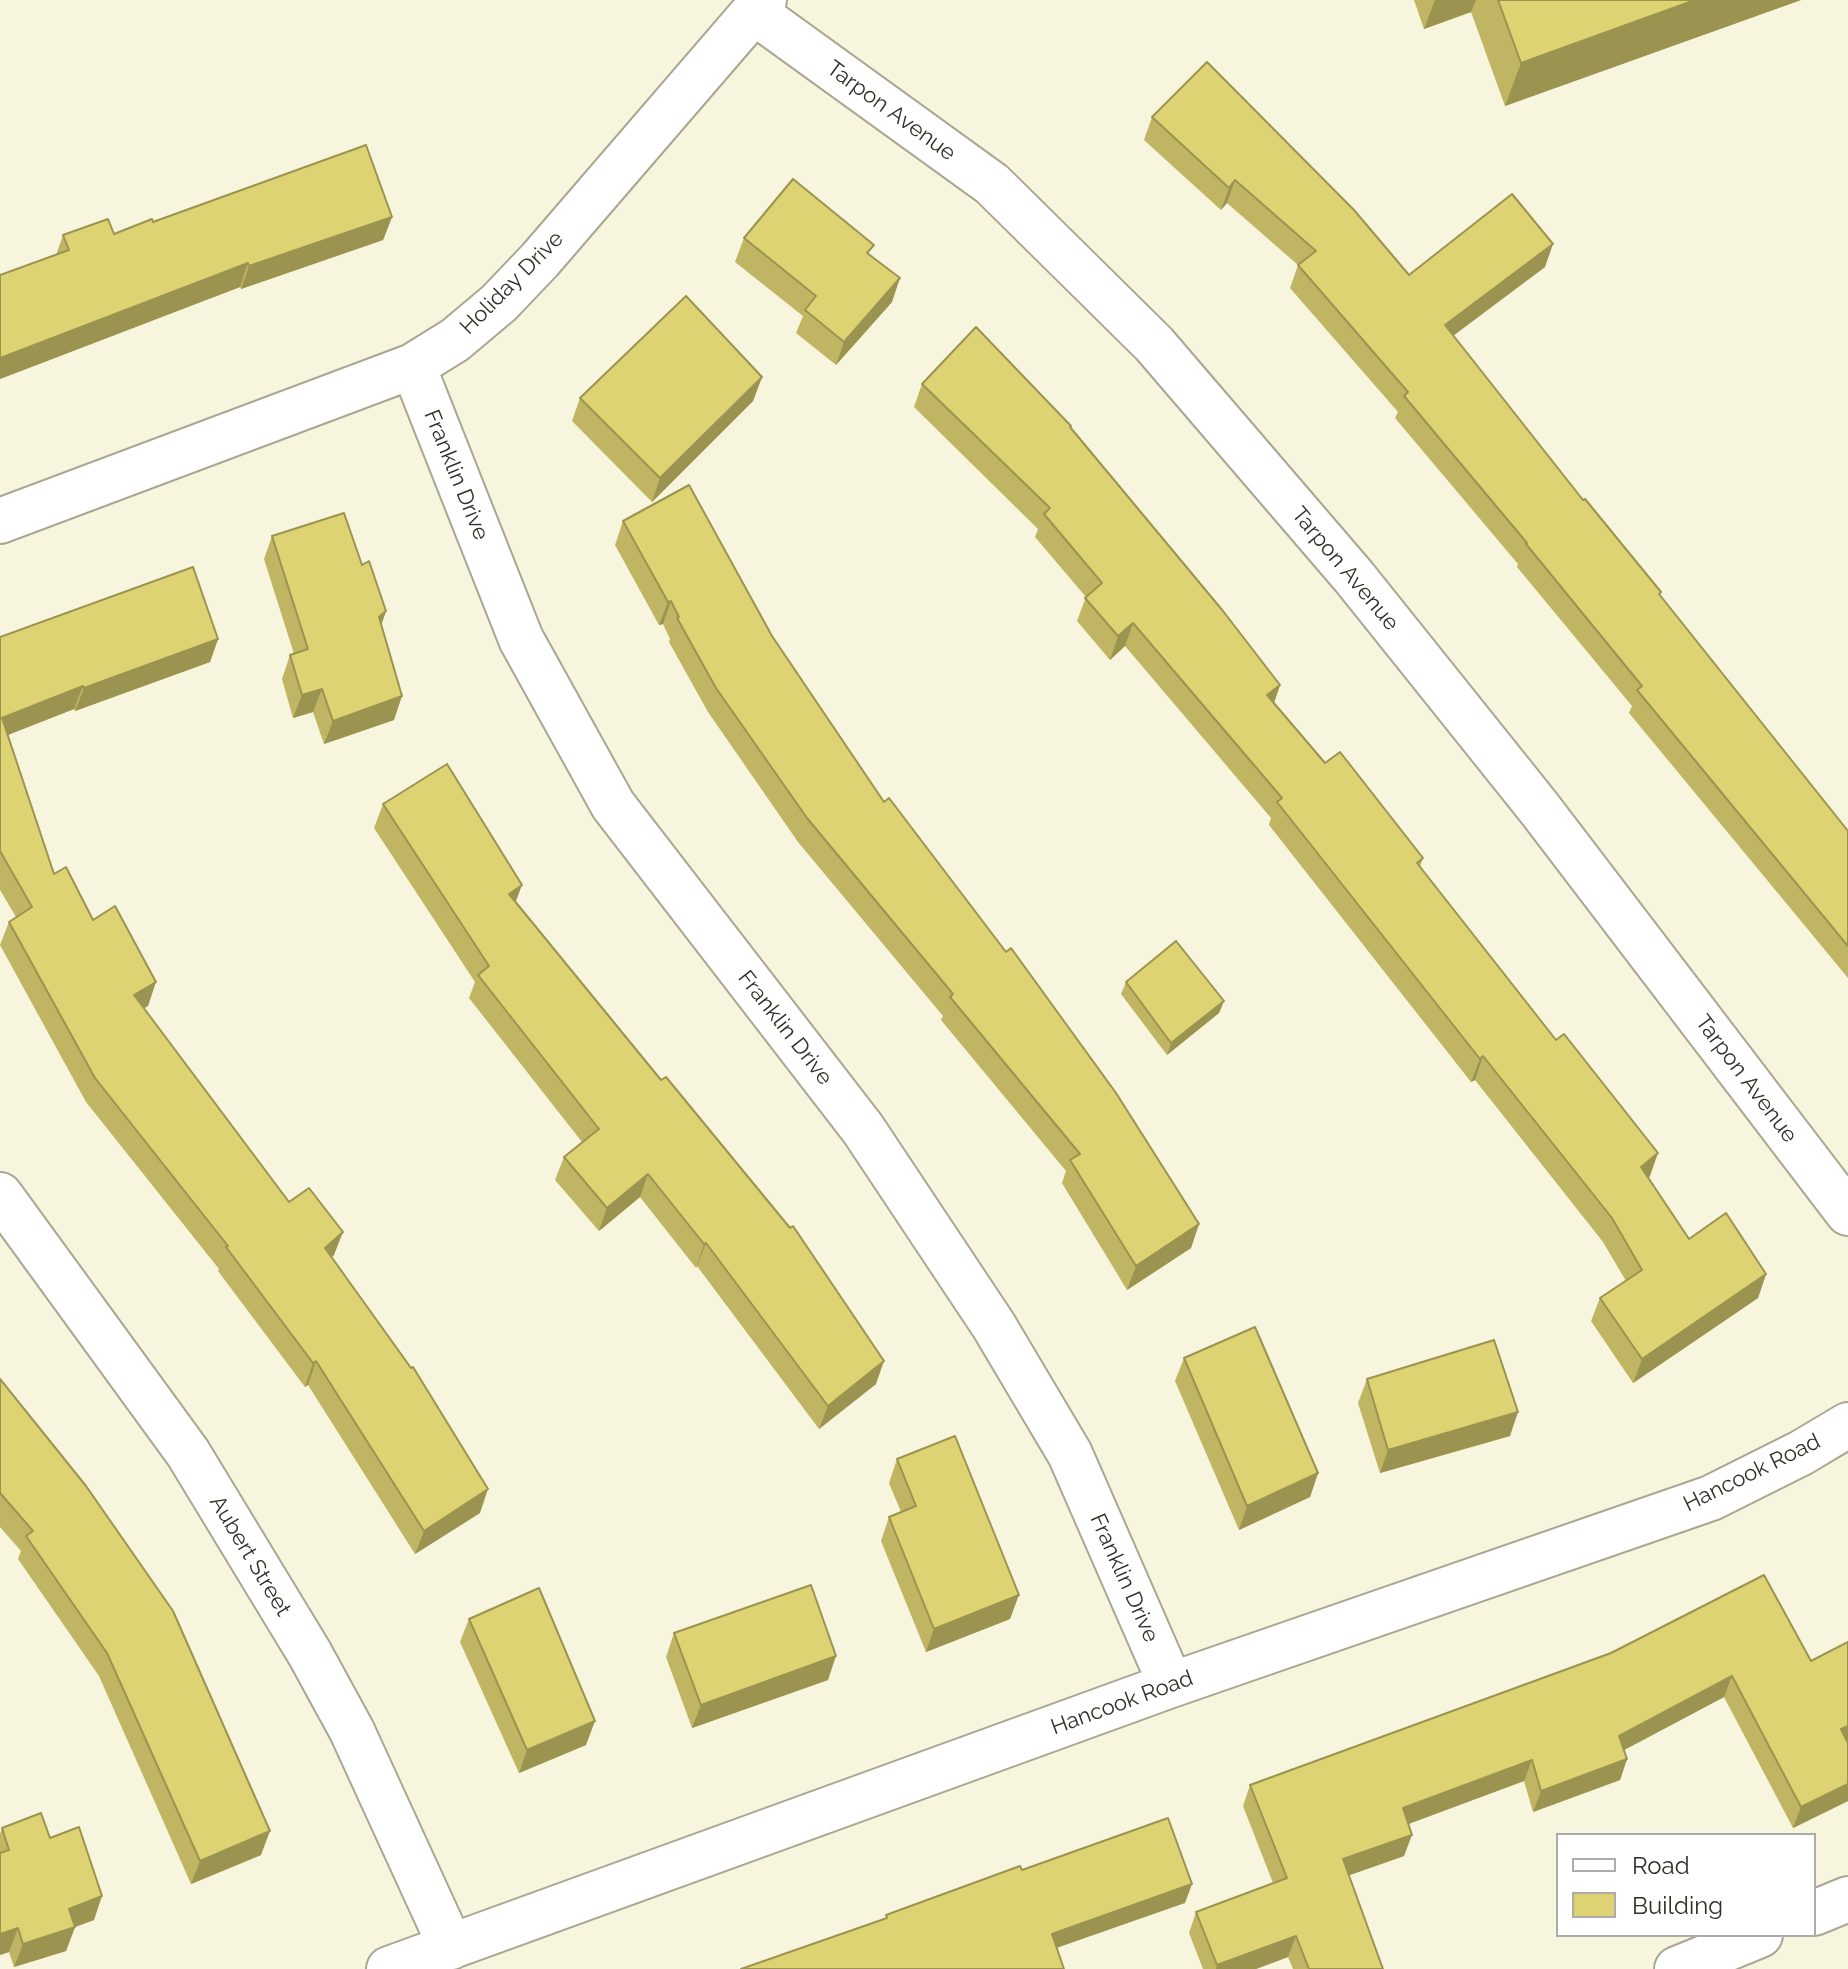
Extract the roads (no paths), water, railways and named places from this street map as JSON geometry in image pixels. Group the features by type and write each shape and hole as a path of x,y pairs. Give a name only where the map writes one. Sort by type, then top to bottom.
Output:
{"street":[{"name":"Holiday Drive","path":"0,521 413,366 455,340 540,260 759,6"},
{"name":"Tarpon Avenue","path":"759,6 992,184 1154,344 1354,577 1539,808 1848,1213"},
{"name":"Franklin Drive","path":"413,366 521,639 613,805 863,1129 994,1326 1070,1454 1171,1685"},
{"name":"Aubert Street","path":"0,1195 188,1453 285,1614 352,1731 451,1947"},
{"name":"Hancook Road","path":"389,1969 1171,1685 1711,1498 1801,1453 1848,1425"},
{"path":"1816,1912 1848,1899"},
{"path":"1677,1969 1755,1937"}]}
